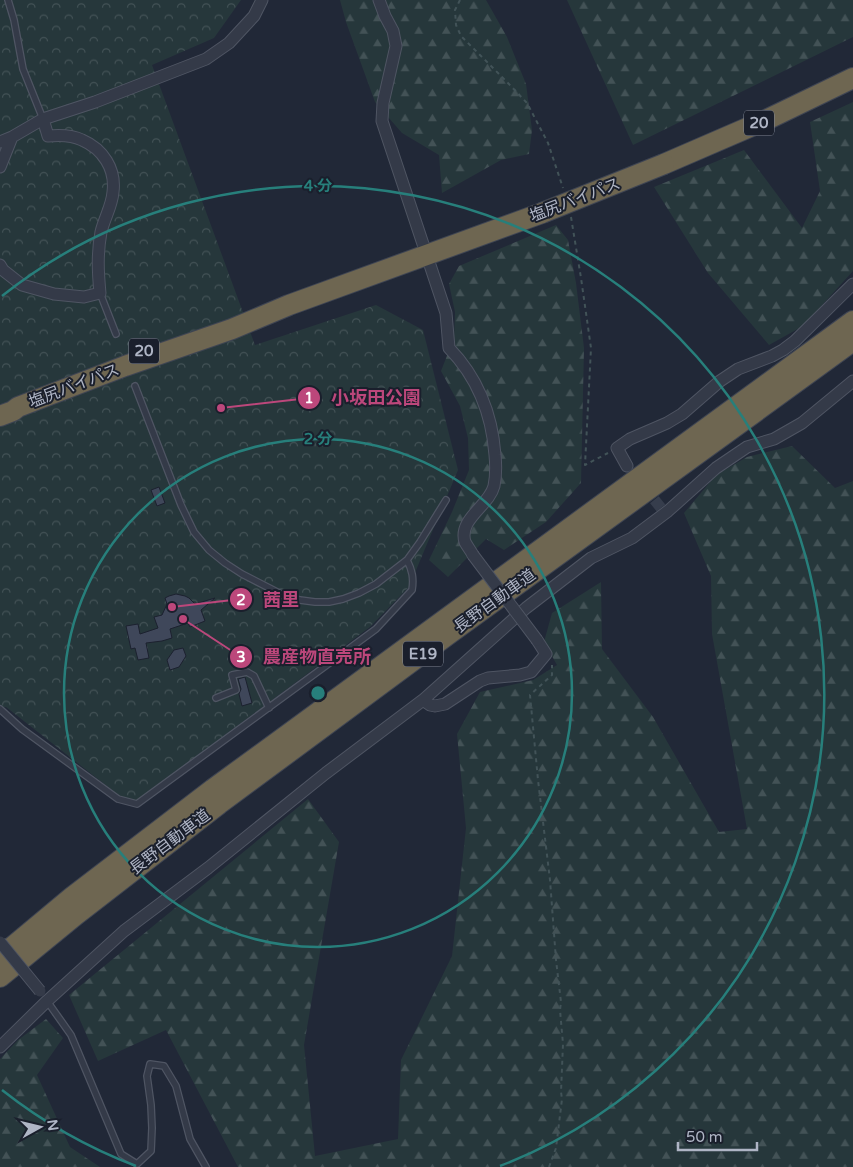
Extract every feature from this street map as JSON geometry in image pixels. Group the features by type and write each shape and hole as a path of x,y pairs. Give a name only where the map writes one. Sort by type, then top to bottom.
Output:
{"highway":[{"name":"塩尻バイパス","path":"0,416 18,407 125,366 232,329 289,305 542,213 664,164 768,119 853,78"},
{"name":"塩尻バイパス","path":"0,404 240,316 289,305"},
{"name":"長野自動車道","path":"0,957 72,897 213,789 853,321"},
{"name":"長野自動車道","path":"0,977 77,914 220,804 449,634 853,341"}],"street":[{"path":"0,142 43,119 95,102 206,58 229,44 254,16 262,0"},
{"path":"379,0 393,31 396,46 383,103 382,121 446,313 448,348 459,359 478,388 490,416 494,440 496,466 494,485 490,495 466,523 464,532 465,542 546,654 531,672 480,680 445,704 435,706 423,700"},
{"path":"0,265 3,270 22,285 38,290 54,294 84,297 100,294 98,254 102,229 114,191 112,170 101,152 82,139 63,135 48,136 43,119"},
{"path":"0,167 12,137"},
{"path":"627,466 617,448 630,439 667,423 682,414 720,381 738,369 783,350 795,341 853,284"},
{"path":"0,1047 43,996 124,931 208,868 326,773 423,700 533,603 591,558 632,538 716,468 747,447 774,439 802,423 853,381"},
{"path":"0,942 43,996"}],"lane":[{"path":"8,0 14,20 23,69 43,119"},
{"path":"100,294 116,334"},
{"path":"135,386 178,498 194,532 209,550 225,563 283,595 300,600 329,602 359,594 376,584 406,560 420,542 446,500"},
{"path":"0,709 22,729 118,799 137,804 376,629 412,590 412,569 406,560"},
{"path":"216,698 236,690 232,675 247,672 254,676 268,708"},
{"path":"43,996 71,1035 121,1154 138,1165 151,1151 151,1104 147,1076 150,1064 164,1066 176,1086 190,1139 206,1167"}],"path":[{"path":"460,0 455,10 456,25 461,36 527,103 548,143 565,195"},
{"path":"570,212 582,278 591,348 586,465 617,448"},
{"path":"546,654 552,665 552,675 530,695 550,880 563,1044 562,1099 556,1148 549,1167"}],"green space":[{"path":"0,0 241,0 214,38 152,65 255,345 376,305 423,330 458,470 409,587 370,627 131,805 6,707 0,708"},
{"path":"340,0 486,0 507,37 526,84 532,130 529,154 501,160 442,193 439,155 402,133 375,102"},
{"path":"567,0 853,0 853,37 633,145"},
{"path":"853,102 853,271 803,326 769,345 708,273 654,187 744,150 802,228 820,191 810,122"},
{"path":"556,225 568,240 576,283 584,348 581,483 546,522 504,550 486,539 448,577 429,560 452,512 469,470 468,438 460,406 441,371 454,338 455,312 449,284 459,266"},
{"path":"792,446 835,488 853,481 853,1167 238,1167 166,1030 98,1061 69,995 308,799 339,842 304,1045 315,1156 398,1139 401,1060 452,956 466,828 457,734 480,692 533,680 557,665 544,642 552,613 601,582 602,649 653,717 719,832 747,829 712,634 711,576 684,513 716,475 747,457"},
{"path":"46,1019 63,1038 37,1075 70,1147 100,1167 0,1167 0,1059 18,1040"}],"building":[{"path":"159,487 165,503 157,506 151,490"},
{"path":"176,594 189,598 195,604 215,598 201,610 205,621 190,627 188,623 170,629 172,638 146,643 149,658 138,660 135,648 131,649 126,626 138,624 140,634 158,628 154,617 162,615 167,604 165,598"},
{"path":"183,648 186,656 179,667 170,670 167,660 174,650"},
{"path":"245,677 252,703 242,706 239,694 241,689 238,679"}],"tunnel":[{"path":"644,487 661,508"}],"place":[{"name":"小坂田公園","path":"221,408"},
{"name":"茜里","path":"172,607"},
{"name":"農産物直売所","path":"183,619"}]}
